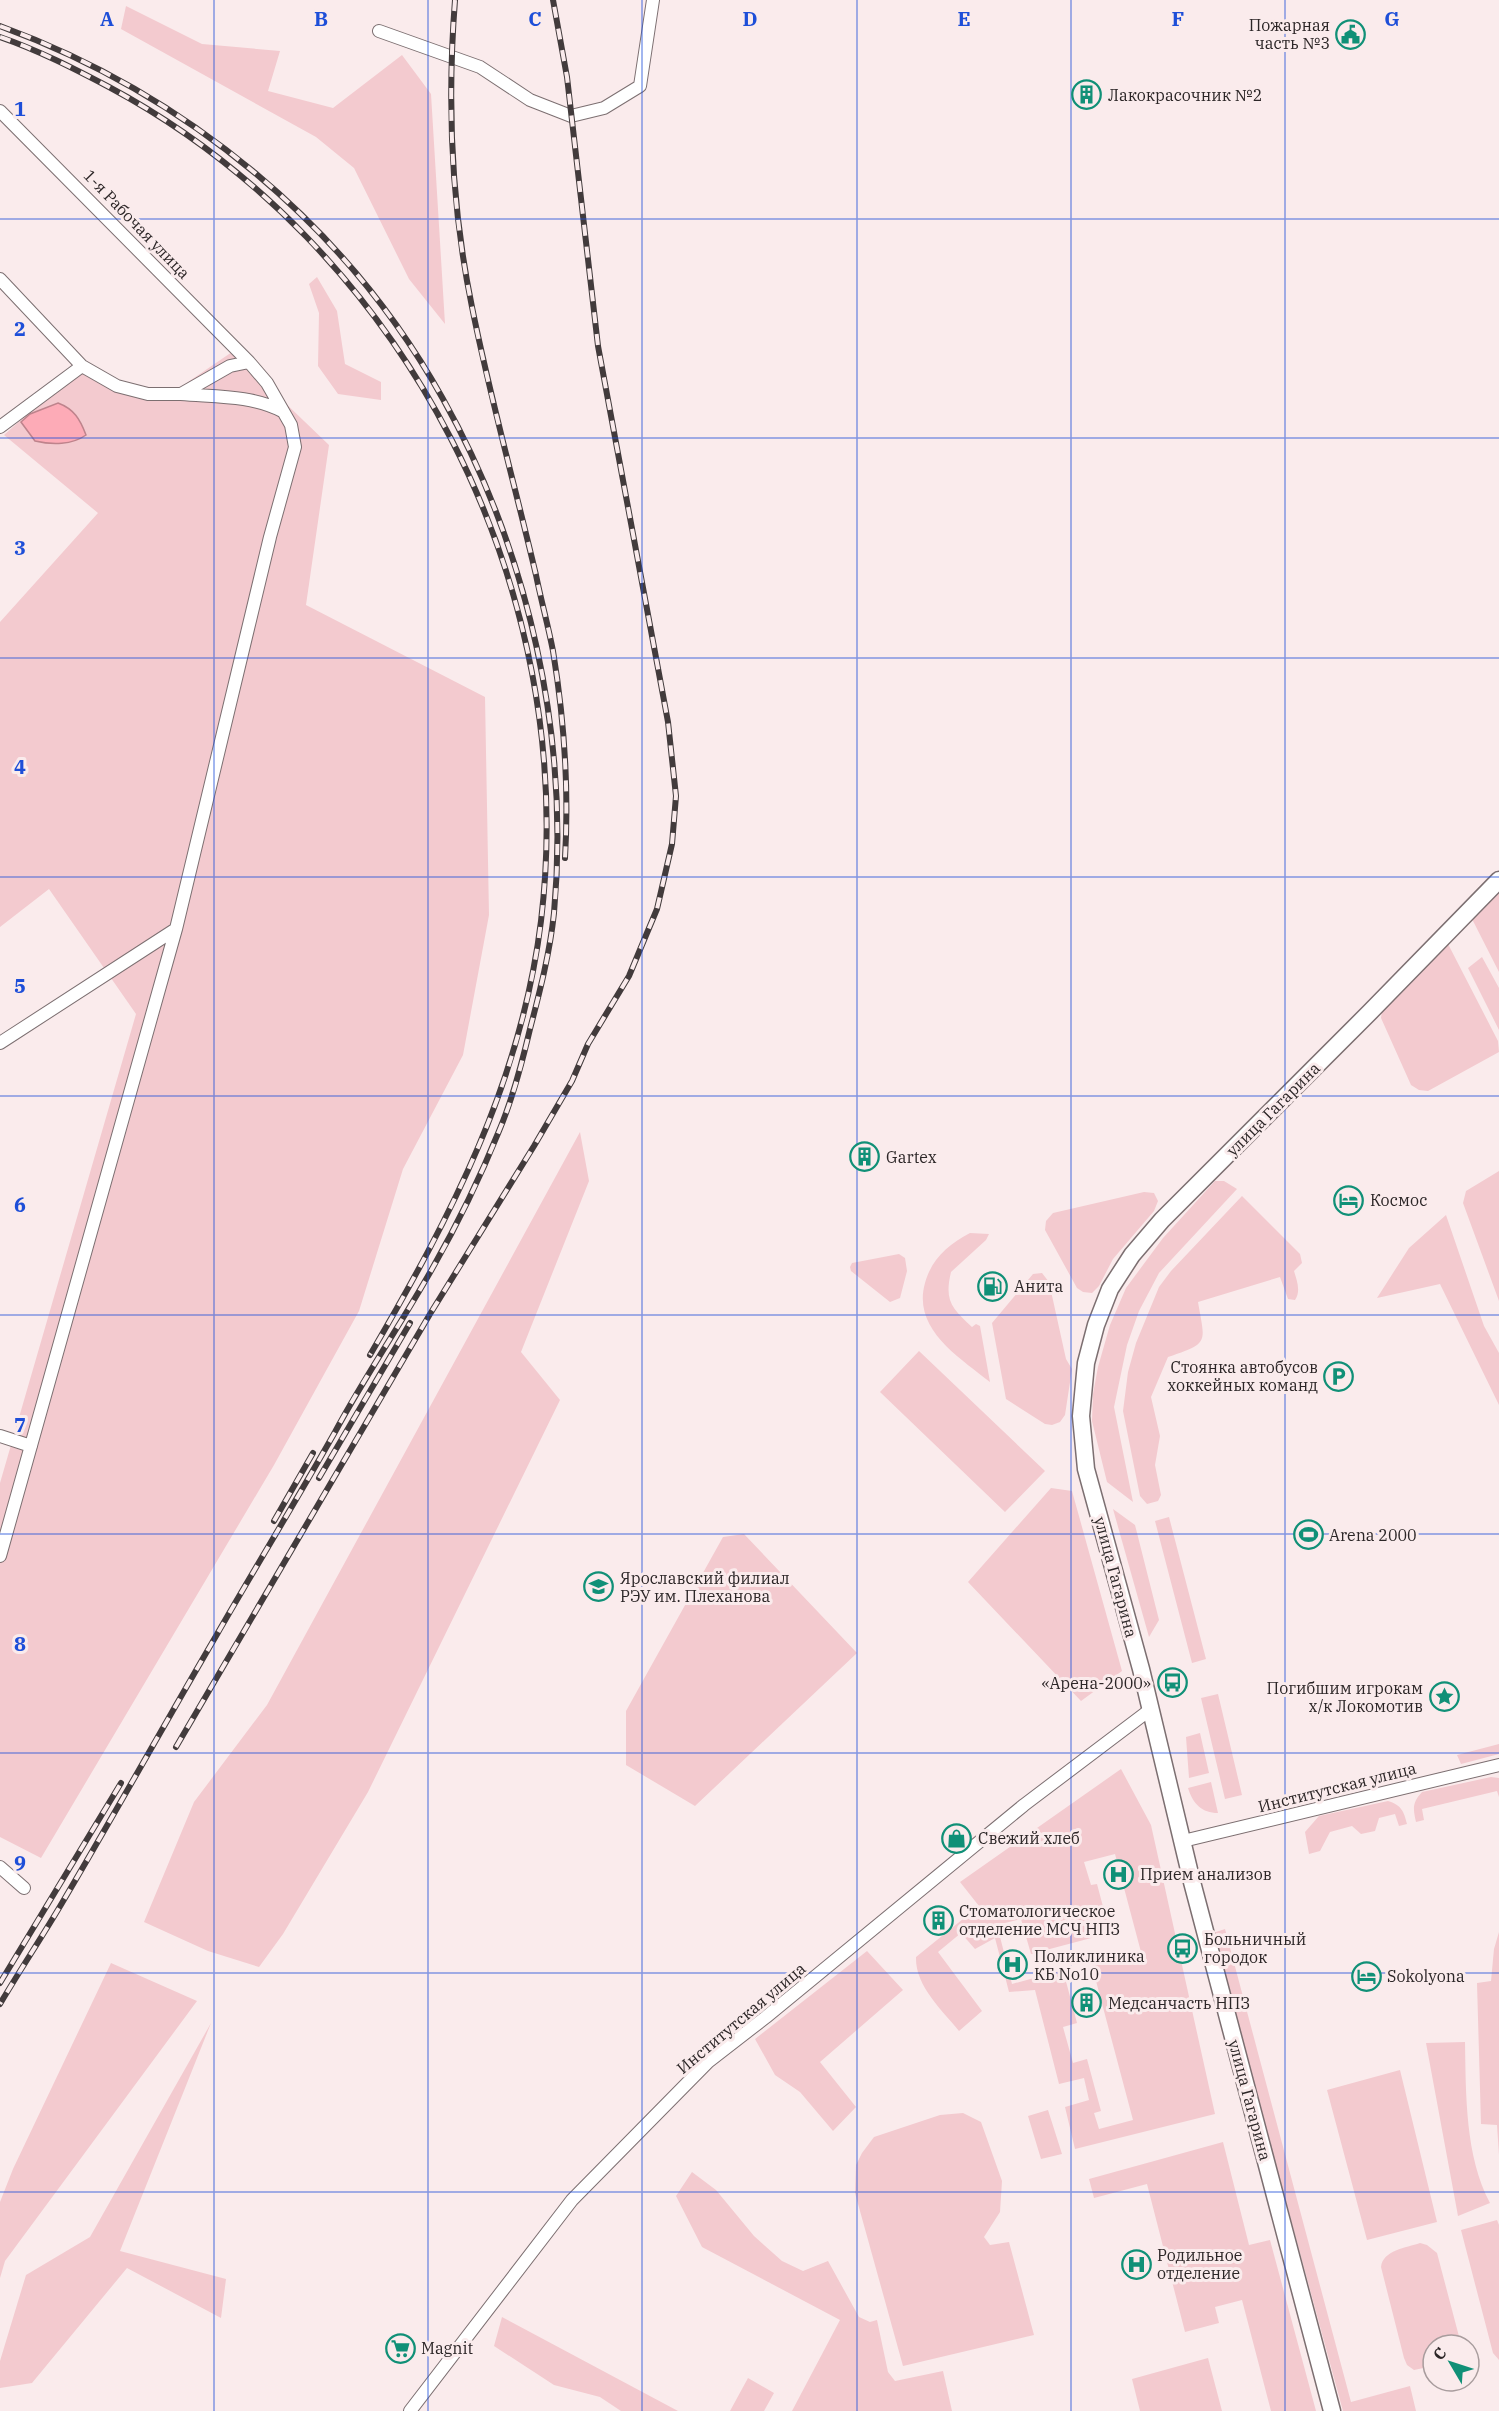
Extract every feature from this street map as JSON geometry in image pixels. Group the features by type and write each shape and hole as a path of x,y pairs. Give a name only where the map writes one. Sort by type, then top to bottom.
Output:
{"main road":[{"name":"улица Гагарина","path":"1332,2411 1183,1841 1151,1709 1086,1468 1081,1416 1086,1363 1096,1325 1110,1289 1132,1255 1162,1220 1499,880"}],"street":[{"path":"379,31 480,67 530,100 571,116 604,108 640,86 653,0"},
{"name":"1-я Рабочая улица","path":"0,111 249,362 267,383 291,425 295,447 270,537 176,928 0,1556"},
{"path":"0,279 82,366 117,386 148,394 251,399 282,411"},
{"path":"181,394 230,366 249,362"},
{"path":"0,427 82,366"},
{"path":"0,1043 176,928"},
{"path":"0,1436 31,1446"},
{"name":"Институтская улица","path":"410,2411 572,2200 708,2062 1024,1805 1151,1709"},
{"name":"Институтская улица","path":"1183,1841 1499,1764"},
{"path":"0,1867 24,1888"}],"shaded area":[{"path":"126,6 202,44 280,51 268,91 333,108 402,55 431,94 445,324 409,279 354,168 316,137 121,29"},
{"path":"317,277 337,311 345,364 381,382 381,400 338,394 318,366 319,313 309,284"},
{"path":"232,352 329,445 306,605 485,697 489,915 463,1055 403,1169 359,1311 274,1465 41,1858 0,1837 0,1483 136,1014 49,889 0,927 0,622 98,513 4,435 81,366 113,383 169,395"},
{"path":"58,403 76,415 86,435 75,441 62,443 35,441 21,422 30,414"},
{"path":"1499,887 1499,972 1471,917"},
{"path":"1447,942 1498,1041 1499,1052 1428,1091 1419,1090 1411,1085 1381,1018 1383,1004"},
{"path":"1482,957 1499,988 1499,1030 1468,968"},
{"path":"580,1132 589,1181 521,1352 560,1400 368,1792 283,1934 259,1967 208,1951 144,1922 194,1802 267,1705"},
{"path":"1499,1171 1499,1301 1463,1203 1466,1191"},
{"path":"1215,1181 1224,1181 1237,1189 1159,1273 1139,1311 1127,1345 1114,1407 1133,1502 1107,1482 1092,1421 1093,1394 1098,1367 1110,1325 1126,1288 1163,1238"},
{"path":"1144,1192 1154,1193 1158,1201 1154,1211 1113,1259 1099,1286 1092,1293 1083,1292 1077,1288 1045,1230 1046,1221 1053,1213"},
{"path":"1242,1196 1300,1254 1302,1263 1294,1271 1298,1286 1297,1297 1295,1300 1288,1299 1280,1277 1198,1302 1203,1334 1201,1340 1191,1348 1168,1357 1151,1397 1160,1436 1155,1465 1161,1495 1158,1501 1147,1504 1140,1496 1123,1411 1128,1372 1136,1343 1159,1287 1171,1271"},
{"path":"1446,1215 1484,1326 1499,1353 1499,1405 1440,1284 1377,1298 1409,1248"},
{"path":"970,1233 989,1234 986,1240 951,1272 949,1297 955,1309 972,1327 976,1324 980,1326 990,1382 952,1352 932,1328 925,1314 923,1299 925,1283 932,1266 942,1253"},
{"path":"899,1254 905,1258 907,1271 900,1298 890,1302 851,1271 852,1263"},
{"path":"1042,1273 1049,1282 1066,1359 1072,1369 1065,1415 1060,1422 1052,1425 1045,1424 1006,1399 992,1323 1033,1274"},
{"path":"919,1351 1045,1471 1005,1512 880,1392"},
{"path":"1051,1488 1072,1491 1122,1671 1081,1701 968,1582"},
{"path":"1113,1509 1135,1525 1159,1620 1149,1637"},
{"path":"1169,1517 1206,1659 1192,1663 1155,1521"},
{"path":"744,1534 857,1653 695,1806 626,1765 626,1711 723,1537"},
{"path":"1218,1694 1242,1795 1225,1799 1201,1698"},
{"path":"1200,1733 1209,1773 1189,1778 1186,1737"},
{"path":"1499,1744 1499,1754 1461,1764 1457,1755"},
{"path":"1121,1769 1151,1825 1215,2114 1075,2149 1065,2107 1089,2100 1084,2078 1059,2084 1035,1990 1009,1992 995,1938 975,1949 961,1933 938,1952 982,2011 959,2031 931,1997 920,1978 916,1957 979,1906 960,1882","holes":["1115,1854 1141,1952 1092,1966 1133,2120 1099,2129 1094,2113 1101,2111 1087,2059 1073,2063 1063,2027 1077,2023 1063,1970 1012,1984 997,1925 1021,1919 1031,1954 1110,1933 1097,1884 1091,1885 1084,1862"]},
{"path":"1491,1777 1499,1778 1499,1797 1497,1791 1422,1809 1424,1820 1416,1822 1414,1806 1422,1792"},
{"path":"1211,1782 1218,1813 1212,1813 1199,1807 1188,1788"},
{"path":"1388,1801 1401,1809 1407,1824 1399,1826 1395,1814 1379,1818 1375,1831 1361,1834 1352,1826 1330,1832 1320,1851 1309,1854 1305,1832 1319,1816"},
{"path":"1225,1929 1351,2402 1410,2386 1416,2411 1343,2411 1213,1933"},
{"path":"1499,1932 1499,2155 1497,2125 1481,2124 1477,1983 1491,1981 1494,1949"},
{"path":"867,1951 903,1990 820,2062 856,2107 833,2131 800,2092 775,2075 755,2039"},
{"path":"111,1963 197,2001 5,2261 0,2278 0,2202 13,2169"},
{"path":"211,2023 120,2251 226,2279 221,2318 127,2268 32,2383 0,2388 0,2361 26,2275 90,2237"},
{"path":"1465,2042 1468,2125 1471,2145 1482,2185 1490,2203 1458,2216 1426,2043"},
{"path":"1400,2070 1437,2222 1367,2240 1327,2090"},
{"path":"1048,2110 1062,2154 1041,2159 1028,2116"},
{"path":"963,2113 981,2122 1002,2181 1000,2212 984,2237 990,2245 1009,2242 1034,2335 903,2366 855,2193 856,2165 874,2137 940,2115"},
{"path":"1223,2142 1249,2245 1270,2240 1316,2411 1271,2411 1242,2300 1215,2307 1219,2323 1185,2332 1147,2184 1094,2198 1089,2179"},
{"path":"692,2172 716,2190 754,2236 782,2261 803,2271 828,2261 859,2317 870,2322 877,2320 888,2372 895,2381 943,2371 952,2411 792,2411 840,2320 702,2247 676,2196"},
{"path":"1497,2220 1499,2225 1499,2360 1493,2353 1461,2230"},
{"path":"1420,2243 1427,2245 1437,2253 1458,2333 1421,2333 1421,2369 1414,2370 1407,2365 1404,2358 1381,2267 1386,2257 1402,2248"},
{"path":"502,2317 678,2411 621,2411 600,2397 554,2385 494,2346"},
{"path":"1208,2358 1222,2411 1140,2411 1132,2379"},
{"path":"748,2378 774,2393 764,2411 730,2411"}],"railway":[{"path":"455,0 451,116 459,230 479,341 553,651 565,754 565,858"},
{"path":"176,1747 430,1314 572,1081 588,1044 629,976 657,909 672,844 676,796 668,722 598,346 567,77 553,0"},
{"path":"0,26 68,54 134,89 197,128 255,173 310,223 359,277 404,336 443,399 473,458 499,520 520,583 537,648 549,714 556,780 557,847 554,913 550,942 524,1055 504,1119 468,1201 420,1289 358,1391 62,1903 0,2004"},
{"path":"0,37 69,66 109,87 214,154 307,237 386,332 451,438 500,552 532,672 546,796 541,921 531,980 517,1038 478,1147 428,1251 370,1355"},
{"path":"319,1478 410,1323"},
{"path":"274,1521 313,1453"},
{"path":"0,1983 121,1783"}],"place":[{"name":"Пожарная часть №3","path":"1351,34"},
{"name":"Лакокрасочник №2","path":"1087,95"},
{"name":"Gartex","path":"865,1157"},
{"name":"Космос","path":"1349,1200"},
{"name":"Анита","path":"993,1286"},
{"name":"Стоянка автобусов хоккейных команд","path":"1339,1376"},
{"name":"Arena 2000","path":"1308,1535"},
{"name":"Ярославский филиал РЭУ им. Плеханова","path":"599,1587"},
{"name":"«Арена-2000»","path":"1172,1683"},
{"name":"Погибшим игрокам х/к Локомотив","path":"1444,1697"},
{"name":"Свежий хлеб","path":"957,1838"},
{"name":"Прием анализов","path":"1119,1874"},
{"name":"Стоматологическое отделение МСЧ НПЗ","path":"938,1920"},
{"name":"Больничный городок","path":"1183,1948"},
{"name":"Поликлиника КБ No10","path":"1013,1965"},
{"name":"Sokolyona","path":"1366,1976"},
{"name":"Медсанчасть НПЗ","path":"1087,2003"},
{"name":"Родильное отделение","path":"1136,2264"},
{"name":"Magnit","path":"400,2348"}]}
